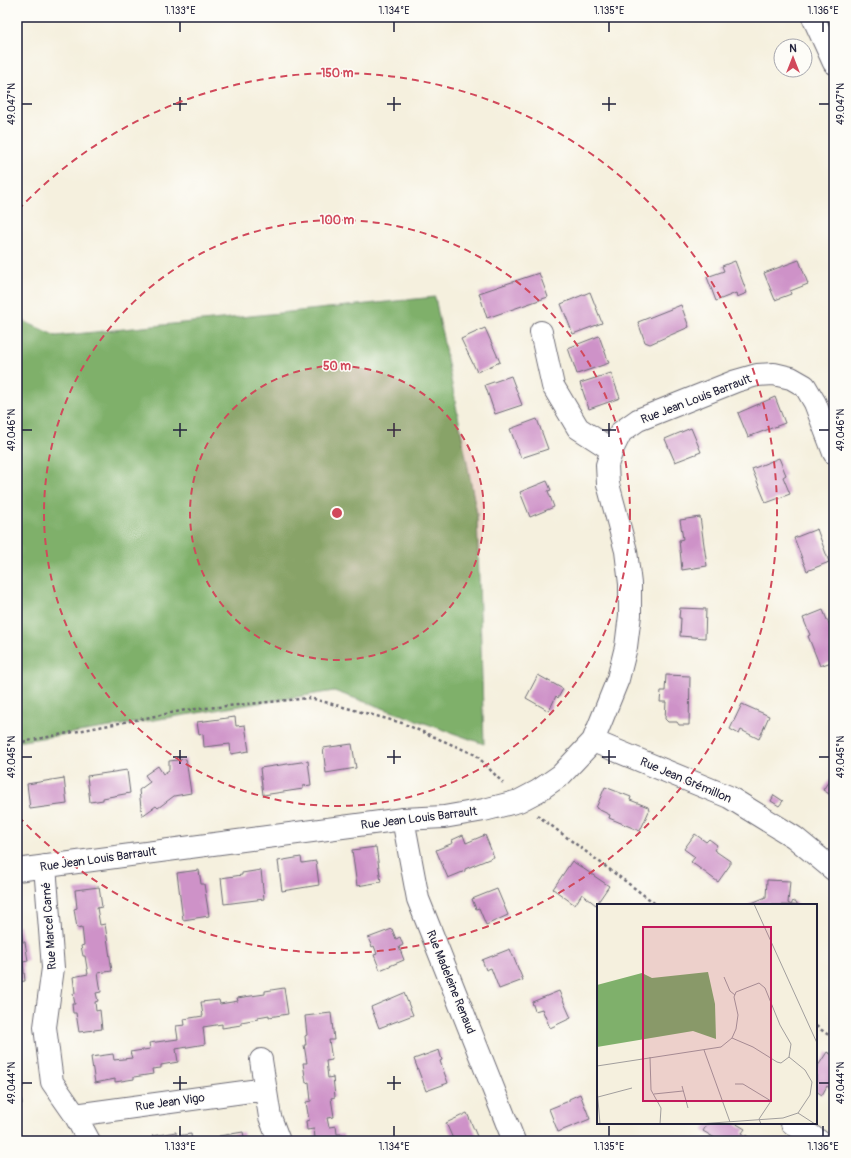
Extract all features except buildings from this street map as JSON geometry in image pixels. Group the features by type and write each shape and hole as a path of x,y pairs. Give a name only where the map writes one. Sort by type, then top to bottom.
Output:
{"street":[{"path":"813,17 834,63"},
{"path":"541,332 553,386 578,428 612,450"},
{"name":"Rue Jean Louis Barrault","path":"17,870 403,819 444,817 484,810 519,801 538,791 561,775 592,741 618,679 626,647 630,615 630,584 626,551 608,484 607,465 612,450 621,432 638,420 736,381 757,375 774,374 792,378 805,386 815,403 834,453"},
{"name":"Rue Jean Grémillon","path":"592,741 729,797 794,837 834,870"},
{"name":"Rue Madeleine Renaud","path":"403,819 418,899 514,1141"},
{"name":"Rue Marcel Carné","path":"44,866 53,968 45,1027 52,1082 89,1141"},
{"path":"261,1060 270,1117 279,1141"},
{"name":"Rue Jean Vigo","path":"74,1115 266,1089"},
{"path":"794,1124 819,1141"}],"path":[{"path":"17,744 186,710 310,698 402,723 476,755 519,801 656,904"},
{"path":"817,1027 834,1039"}],"green space":[{"path":"435,297 477,514 484,744 334,691 17,742 17,318 56,336"}]}
